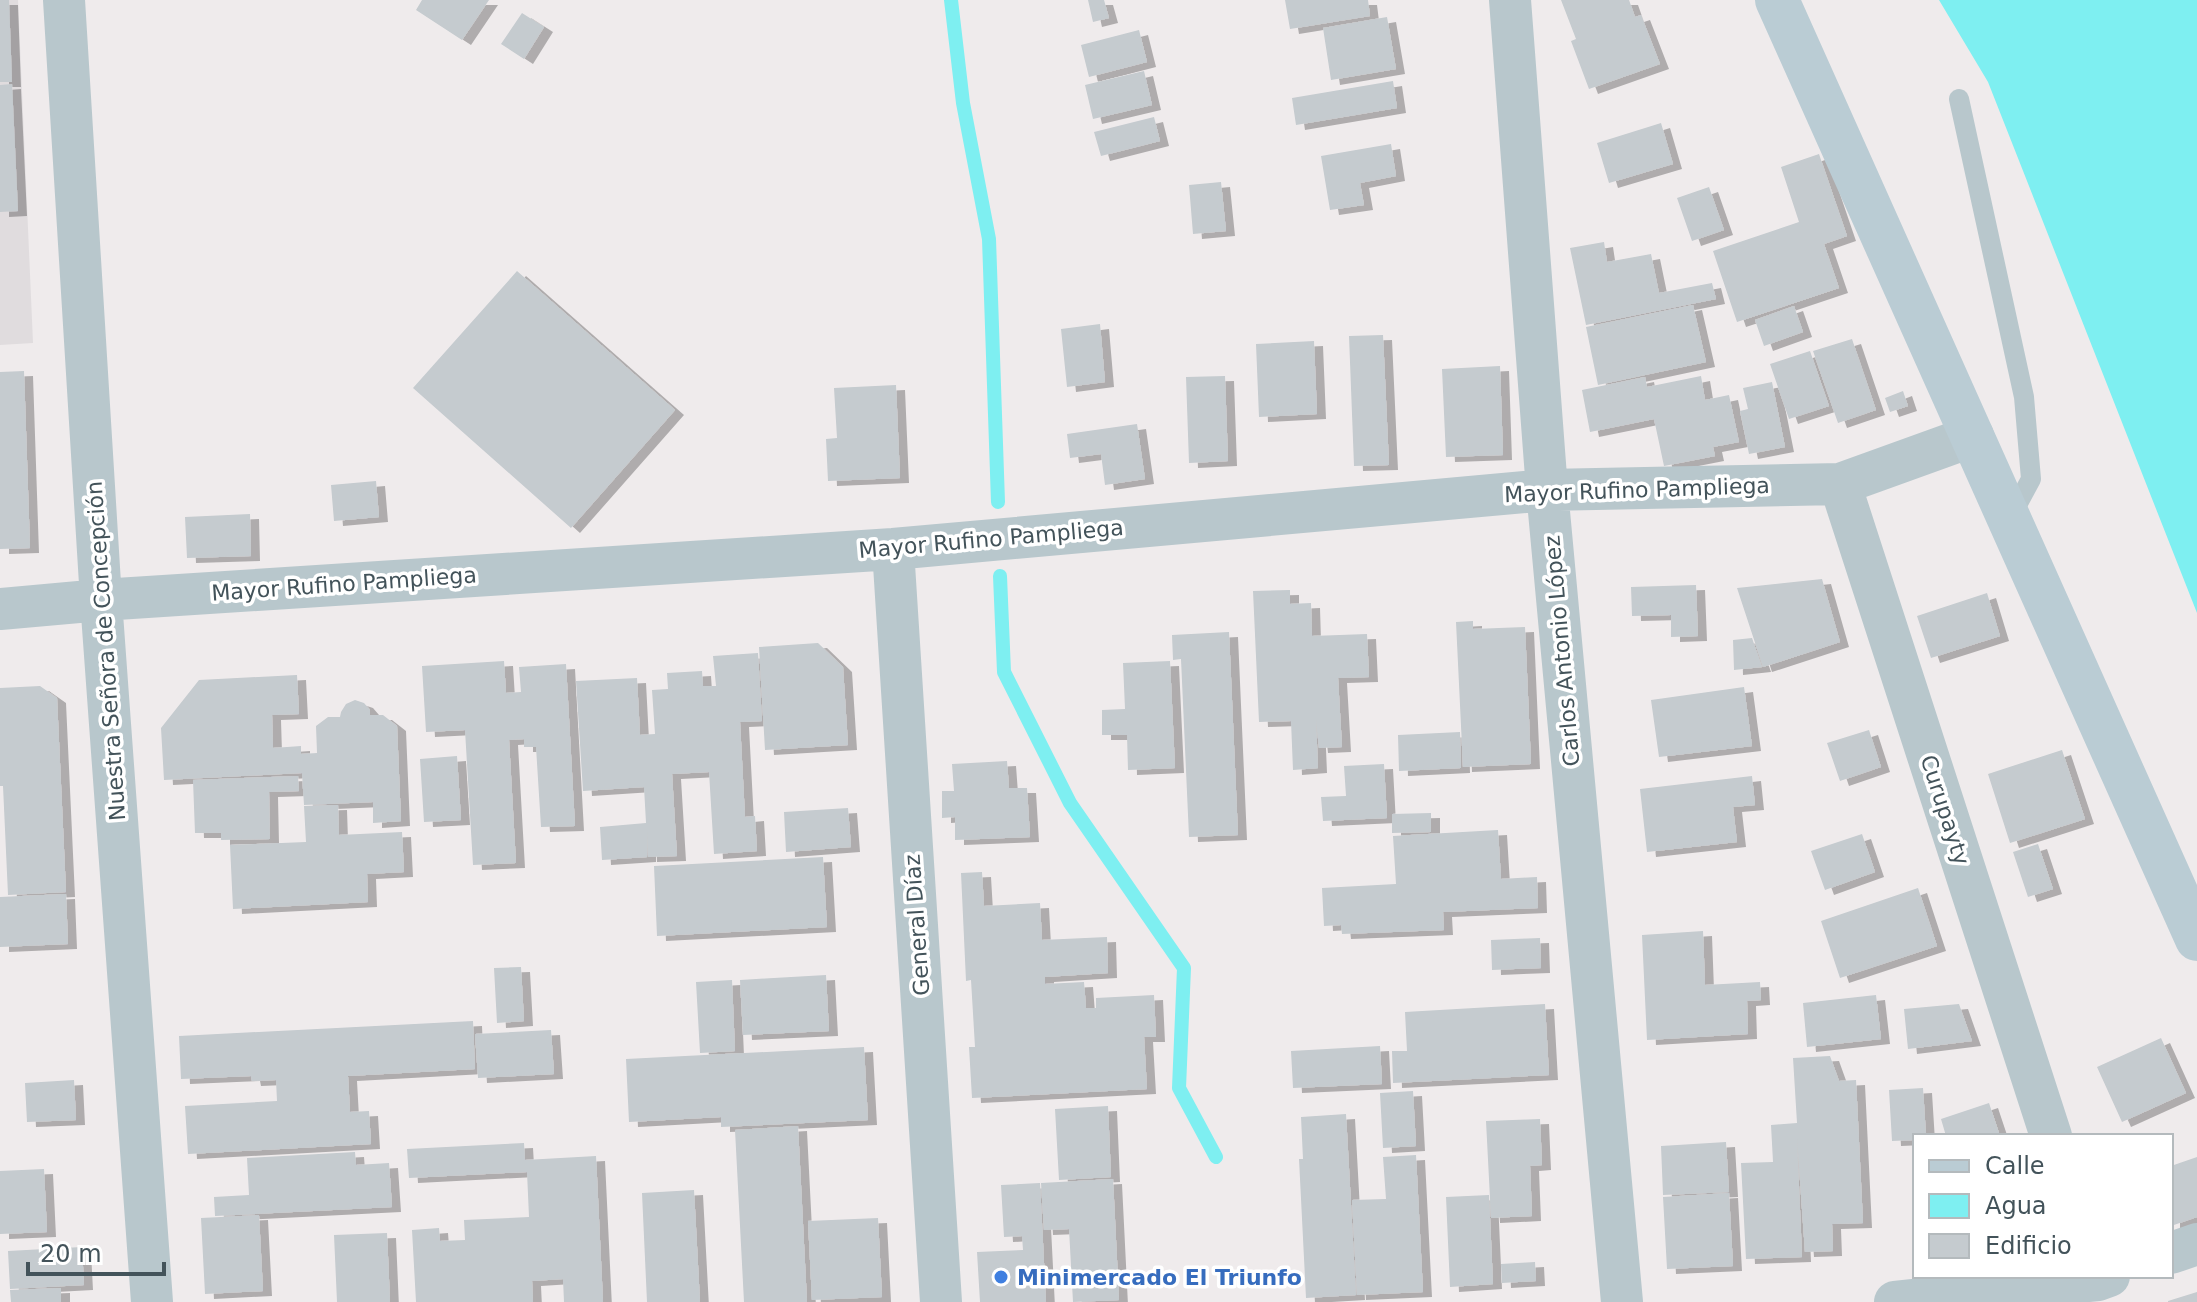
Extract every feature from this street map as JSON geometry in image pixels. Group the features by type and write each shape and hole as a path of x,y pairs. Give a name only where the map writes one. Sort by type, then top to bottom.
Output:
{"street":[{"name":"Nuestra Señora de Concepción","path":"64,0 101,600 152,1302"},
{"name":"Carlos Antonio López","path":"1510,0 1547,490 1622,1302"},
{"path":"1777,0 2197,939"},
{"name":"Mayor Rufino Pampliega","path":"0,609 893,549 1547,490 1840,484 1973,436"},
{"name":"Curupayty","path":"1840,484 2050,1134"},
{"name":"General Díaz","path":"893,549 941,1302"},
{"path":"2173,1252 2197,1244"},
{"path":"1895,1302 2102,1284"}],"lane":[{"path":"1959,99 2024,397 2031,479 2010,518"}],"shaded area":[{"path":"0,0 18,0 33,343 0,345"}],"water":[{"path":"1939,0 2197,0 2197,613 1988,82"}],"building":[{"path":"0,0 9,0 12,82 0,82"},
{"path":"422,0 489,0 462,40 416,10"},
{"path":"1088,0 1104,0 1109,18 1093,22"},
{"path":"1285,0 1368,0 1370,16 1290,29"},
{"path":"1561,0 1629,0 1635,17 1641,15 1660,64 1589,89 1571,41 1576,39"},
{"path":"522,13 544,27 524,59 501,44"},
{"path":"1387,17 1396,69 1331,80 1323,28"},
{"path":"1139,30 1147,62 1089,77 1081,45"},
{"path":"1144,71 1152,105 1093,119 1085,85"},
{"path":"1393,81 1397,108 1296,125 1292,98"},
{"path":"12,84 18,211 0,212 0,85"},
{"path":"1154,117 1160,141 1101,156 1094,132"},
{"path":"1661,123 1673,164 1609,183 1597,143"},
{"path":"1391,144 1396,176 1360,183 1364,205 1330,210 1321,156"},
{"path":"1819,154 1847,236 1824,244 1839,288 1737,322 1713,251 1799,222 1781,167"},
{"path":"1221,182 1226,231 1193,234 1189,185"},
{"path":"1709,187 1724,230 1692,241 1677,198"},
{"path":"1604,242 1607,262 1651,254 1659,293 1712,283 1716,299 1586,325 1570,248"},
{"path":"517,271 675,410 571,528 413,388"},
{"path":"1693,305 1706,362 1598,385 1586,327"},
{"path":"1794,306 1803,332 1764,346 1755,320"},
{"path":"1100,324 1105,382 1067,387 1061,329"},
{"path":"1383,335 1389,465 1354,466 1349,336"},
{"path":"1852,339 1876,410 1838,423 1813,351"},
{"path":"1314,341 1317,414 1259,417 1256,344"},
{"path":"1810,351 1829,406 1789,419 1770,364"},
{"path":"1500,366 1503,455 1446,457 1442,369"},
{"path":"24,371 30,548 0,549 0,372"},
{"path":"1225,376 1228,461 1189,463 1186,377"},
{"path":"1701,376 1705,400 1729,395 1739,442 1713,447 1715,456 1664,466 1654,419 1590,432 1582,390 1645,377 1647,387"},
{"path":"1772,382 1785,447 1749,454 1740,411 1748,409 1743,388"},
{"path":"896,385 900,478 828,481 826,439 837,438 834,388"},
{"path":"1903,391 1908,406 1890,412 1885,398"},
{"path":"1137,424 1145,479 1105,485 1101,454 1070,458 1067,434"},
{"path":"376,481 379,517 334,521 331,485"},
{"path":"250,514 251,556 187,558 185,517"},
{"path":"1822,579 1840,642 1763,667 1737,588"},
{"path":"1696,585 1698,636 1671,637 1671,615 1632,616 1631,587"},
{"path":"1290,590 1290,604 1311,603 1312,636 1367,634 1369,677 1338,678 1342,747 1319,748 1316,720 1318,768 1293,770 1291,721 1259,722 1253,591"},
{"path":"1987,593 2000,636 1931,658 1917,616"},
{"path":"1473,621 1473,629 1525,627 1531,764 1463,767 1456,622"},
{"path":"1229,632 1238,835 1189,837 1181,659 1173,660 1172,635"},
{"path":"1752,638 1762,667 1734,670 1733,640"},
{"path":"818,643 843,667 848,745 765,750 759,647"},
{"path":"758,653 762,721 740,722 745,817 755,816 757,851 714,854 709,772 672,774 677,856 648,857 647,832 647,857 602,860 600,827 646,823 644,787 583,791 576,681 637,678 640,735 655,734 652,690 668,689 667,673 702,671 703,686 716,686 713,656"},
{"path":"504,661 506,693 521,692 519,667 566,664 575,826 541,827 536,747 524,747 524,739 509,740 516,863 473,865 465,730 426,732 422,666"},
{"path":"1170,661 1175,768 1128,770 1127,735 1102,735 1102,710 1125,709 1123,663"},
{"path":"297,675 299,714 272,715 273,748 301,746 301,754 317,753 316,726 328,717 340,717 346,704 355,700 364,703 370,715 383,715 397,726 401,821 373,823 373,802 304,805 302,773 164,780 161,728 199,680"},
{"path":"40,686 57,698 66,892 8,895 3,786 0,786 0,688"},
{"path":"1744,687 1752,746 1659,757 1651,700"},
{"path":"1869,730 1881,767 1840,781 1827,743"},
{"path":"1460,732 1461,768 1399,771 1398,735"},
{"path":"2062,750 2085,819 2010,843 1988,774"},
{"path":"457,756 461,820 424,822 420,759"},
{"path":"1007,761 1009,788 1027,788 1030,837 955,840 955,817 942,818 942,791 954,791 952,764"},
{"path":"1384,764 1387,818 1323,821 1321,797 1346,796 1344,766"},
{"path":"298,776 299,791 269,792 270,839 221,840 221,833 195,833 193,780"},
{"path":"1752,776 1755,805 1733,807 1737,842 1647,852 1640,789"},
{"path":"338,805 339,835 402,832 404,872 367,874 368,902 233,909 230,845 306,842 304,806"},
{"path":"848,808 851,847 786,852 784,812"},
{"path":"1431,813 1431,832 1392,833 1392,814"},
{"path":"1498,830 1501,879 1537,877 1538,908 1443,912 1444,930 1342,934 1341,925 1324,926 1322,888 1396,884 1393,836"},
{"path":"1862,834 1875,872 1825,890 1811,851"},
{"path":"2038,844 2053,889 2028,897 2013,852"},
{"path":"823,857 827,927 657,936 654,866"},
{"path":"982,872 984,906 1040,903 1042,940 1107,937 1108,973 1045,977 1045,984 1084,982 1086,1008 1096,1008 1096,998 1154,995 1156,1037 1144,1037 1147,1089 972,1098 969,1047 975,1047 971,980 966,981 961,873"},
{"path":"1918,888 1937,946 1840,978 1821,921"},
{"path":"66,894 68,944 0,947 0,897"},
{"path":"1703,931 1705,985 1760,982 1761,1000 1747,1001 1748,1034 1647,1040 1642,935"},
{"path":"1540,938 1541,968 1492,970 1491,940"},
{"path":"521,967 524,1021 497,1023 494,968"},
{"path":"826,975 829,1031 743,1035 740,980"},
{"path":"732,980 735,1051 700,1053 696,982"},
{"path":"1876,995 1881,1039 1807,1047 1803,1003"},
{"path":"1545,1004 1549,1075 1393,1083 1392,1051 1407,1051 1405,1012"},
{"path":"1959,1004 1972,1041 1908,1049 1904,1009"},
{"path":"473,1021 475,1069 348,1076 350,1112 369,1111 371,1144 188,1154 185,1106 277,1101 276,1080 252,1081 251,1076 181,1079 179,1036"},
{"path":"551,1030 554,1074 478,1078 475,1034"},
{"path":"2161,1038 2186,1093 2122,1122 2097,1067"},
{"path":"1380,1046 1382,1084 1293,1088 1291,1051"},
{"path":"864,1047 868,1120 721,1127 721,1117 629,1122 626,1059"},
{"path":"1830,1056 1839,1081 1856,1080 1863,1223 1832,1224 1833,1251 1805,1252 1797,1138 1802,1257 1746,1259 1741,1163 1773,1162 1771,1125 1797,1123 1793,1058"},
{"path":"74,1080 76,1120 27,1122 25,1083"},
{"path":"1923,1088 1926,1134 1913,1134 1913,1140 1892,1141 1889,1090"},
{"path":"1413,1091 1416,1146 1383,1148 1380,1093"},
{"path":"1989,1103 1999,1134 1945,1134 1941,1119"},
{"path":"1108,1106 1111,1177 1059,1180 1055,1109"},
{"path":"1346,1114 1356,1295 1306,1298 1299,1159 1303,1159 1301,1117"},
{"path":"1540,1119 1542,1165 1530,1166 1532,1216 1491,1218 1486,1121"},
{"path":"798,1126 807,1302 744,1302 735,1130"},
{"path":"1726,1142 1729,1192 1663,1195 1661,1146"},
{"path":"524,1143 525,1160 596,1156 603,1302 564,1302 563,1279 532,1281 533,1302 416,1302 412,1230 439,1228 440,1241 465,1240 464,1220 529,1217 527,1172 409,1178 407,1149"},
{"path":"355,1152 356,1165 389,1163 392,1207 215,1216 214,1197 249,1195 247,1158"},
{"path":"1416,1155 1423,1292 1357,1295 1352,1200 1386,1199 1383,1157"},
{"path":"2197,1157 2197,1217 2173,1225 2173,1165"},
{"path":"44,1169 47,1232 0,1234 0,1171"},
{"path":"1113,1179 1119,1300 1073,1302 1069,1229 1044,1230 1041,1183"},
{"path":"1040,1183 1046,1302 980,1302 977,1252 1023,1250 1022,1236 1004,1237 1001,1185"},
{"path":"694,1190 700,1302 647,1302 642,1193"},
{"path":"1729,1193 1733,1266 1667,1269 1663,1197"},
{"path":"1489,1195 1493,1284 1450,1287 1446,1197"},
{"path":"259,1215 263,1291 205,1294 201,1218"},
{"path":"878,1218 882,1297 812,1300 808,1221"},
{"path":"387,1233 390,1302 337,1302 334,1235"},
{"path":"82,1247 84,1285 10,1289 8,1251"},
{"path":"1535,1262 1536,1281 1502,1283 1501,1264"},
{"path":"61,1288 61,1302 11,1302 10,1290"},
{"path":"2197,1292 2197,1302 2168,1302 2168,1301"}],"waterway":[{"path":"951,0 963,103 989,239 998,502"},
{"path":"1000,576 1004,672 1070,803 1184,968 1179,1088 1216,1157"}],"place":[{"name":"Minimercado El Triunfo","path":"1001,1277"}]}
